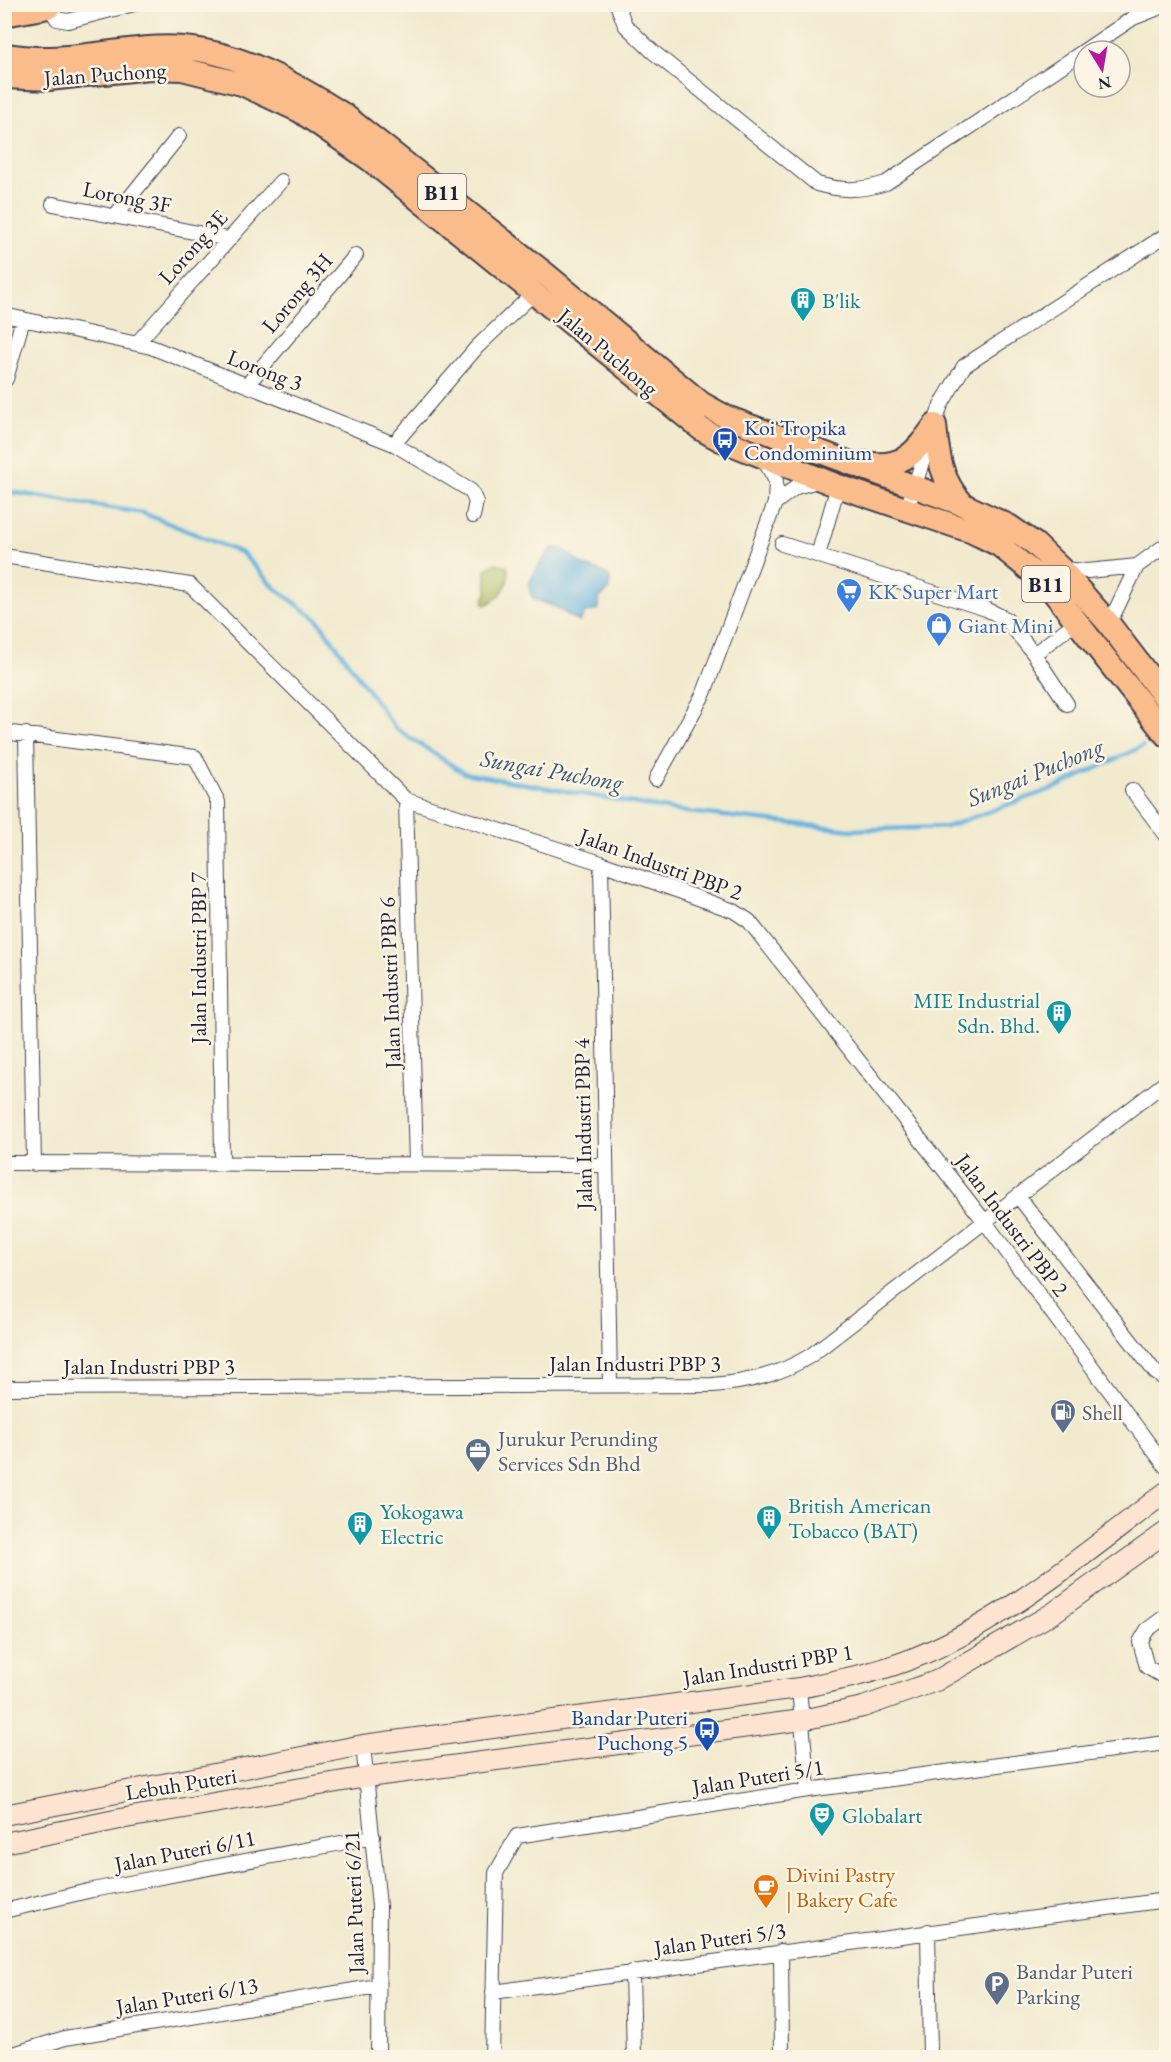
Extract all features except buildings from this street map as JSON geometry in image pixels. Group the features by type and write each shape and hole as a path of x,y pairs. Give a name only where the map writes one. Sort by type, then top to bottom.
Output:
{"main road":[{"path":"4,15 49,6"},
{"name":"Jalan Puchong","path":"4,55 42,58 147,48 183,48 209,52 280,78 344,114 548,276 701,403 726,417 964,505 1009,526 1035,544 1061,569 1109,624 1165,697"},
{"name":"Jalan Puchong","path":"4,76 49,79 150,68 182,69 242,84 300,111 336,135 535,292 701,429 721,440 830,483 973,532 999,544 1047,584 1167,735"},
{"path":"836,459 880,466 897,463 914,453 934,425"},
{"path":"934,425 938,458 944,477 950,491 964,505"},
{"name":"Jalan Industri PBP 1","path":"363,1745 799,1688 860,1676 908,1660 964,1633 1036,1588 1167,1492"},
{"path":"368,1786 802,1720 863,1707 936,1681 1053,1613 1167,1532"},
{"name":"Lebuh Puteri","path":"4,1815 363,1745"},
{"name":"Lebuh Puteri","path":"4,1843 120,1819 368,1786"}],"street":[{"path":"49,6 57,19 68,21 134,4"},
{"path":"617,4 625,25 652,51 817,184 836,190 863,190 886,183 1072,59"},
{"path":"1102,39 1133,18 1167,5"},
{"path":"115,216 179,136"},
{"name":"Lorong 3E","path":"137,342 281,181"},
{"name":"Lorong 3F","path":"53,204 228,239"},
{"path":"907,509 941,405 964,366 1167,235"},
{"name":"Lorong 3H","path":"247,386 356,255"},
{"path":"394,444 477,346 535,292"},
{"name":"Lorong 3","path":"4,315 137,342 394,444 471,491 476,502 472,516"},
{"path":"6,379 23,319"},
{"path":"656,780 704,693 775,503 776,481 762,456"},
{"path":"775,503 796,487 830,483 818,555"},
{"path":"782,544 986,609 1006,620 1034,654 1067,704"},
{"path":"1061,569 1088,571 1137,566 1167,545"},
{"name":"Jalan Industri PBP 2","path":"4,556 190,585 406,800 600,863 734,911 749,921 985,1222 1167,1467"},
{"path":"1109,624 1137,566"},
{"path":"1034,654 1077,621"},
{"path":"4,732 26,734 34,1164"},
{"name":"Jalan Industri PBP 7","path":"26,734 195,757 218,802 222,1164"},
{"path":"1132,789 1167,835"},
{"name":"Jalan Industri PBP 6","path":"406,800 416,1164"},
{"name":"Jalan Industri PBP 4","path":"600,863 610,1385"},
{"name":"Jalan Industri PBP 3","path":"4,1388 610,1385 754,1381 794,1366 1166,1082"},
{"path":"4,1164 605,1165"},
{"path":"1018,1196 1155,1372 1167,1380"},
{"path":"1167,1616 1147,1630 1140,1642 1147,1667 1167,1678"},
{"path":"799,1688 808,1790"},
{"name":"Jalan Puteri 5/1","path":"493,1992 496,1873 517,1836 808,1790 1167,1743"},
{"name":"Jalan Puteri 6/21","path":"363,1745 380,1906 378,2058"},
{"name":"Jalan Puteri 6/11","path":"4,1911 92,1890 373,1837"},
{"name":"Jalan Puteri 5/3","path":"493,1992 1167,1900"},
{"path":"928,1931 930,2058"},
{"path":"781,1952 782,2058"},
{"path":"632,1972 634,2058"},
{"name":"Jalan Puteri 6/13","path":"4,2057 65,2038 378,1986"},
{"path":"492,2058 493,1992"}],"green space":[{"path":"496,563 507,566 508,578 500,594 485,605 483,601 487,593 486,570"}],"water":[{"path":"553,548 567,552 581,564 602,572 610,579 609,590 598,599 598,610 585,613 579,622 556,607 534,599 530,593 529,585 532,577"}],"waterway":[{"name":"Sungai Puchong","path":"4,491 143,513 242,553 274,587 318,620 395,728 464,773 678,811 852,830 946,827 1057,787 1143,746"}],"place":[{"name":"B'lik","path":"803,323"},
{"name":"Koi Tropika Condominium","path":"725,463"},
{"name":"KK Super Mart","path":"849,614"},
{"name":"Giant Mini","path":"939,648"},
{"name":"MIE Industrial Sdn. Bhd.","path":"1059,1036"},
{"name":"Shell","path":"1063,1435"},
{"name":"Jurukur Perunding Services Sdn Bhd","path":"478,1474"},
{"name":"British American Tobacco (BAT)","path":"769,1541"},
{"name":"Yokogawa Electric","path":"360,1547"},
{"name":"Bandar Puteri Puchong 5","path":"707,1753"},
{"name":"Globalart","path":"822,1838"},
{"name":"Divini Pastry | Bakery Cafe","path":"766,1910"},
{"name":"Bandar Puteri Parking","path":"997,2007"}]}
